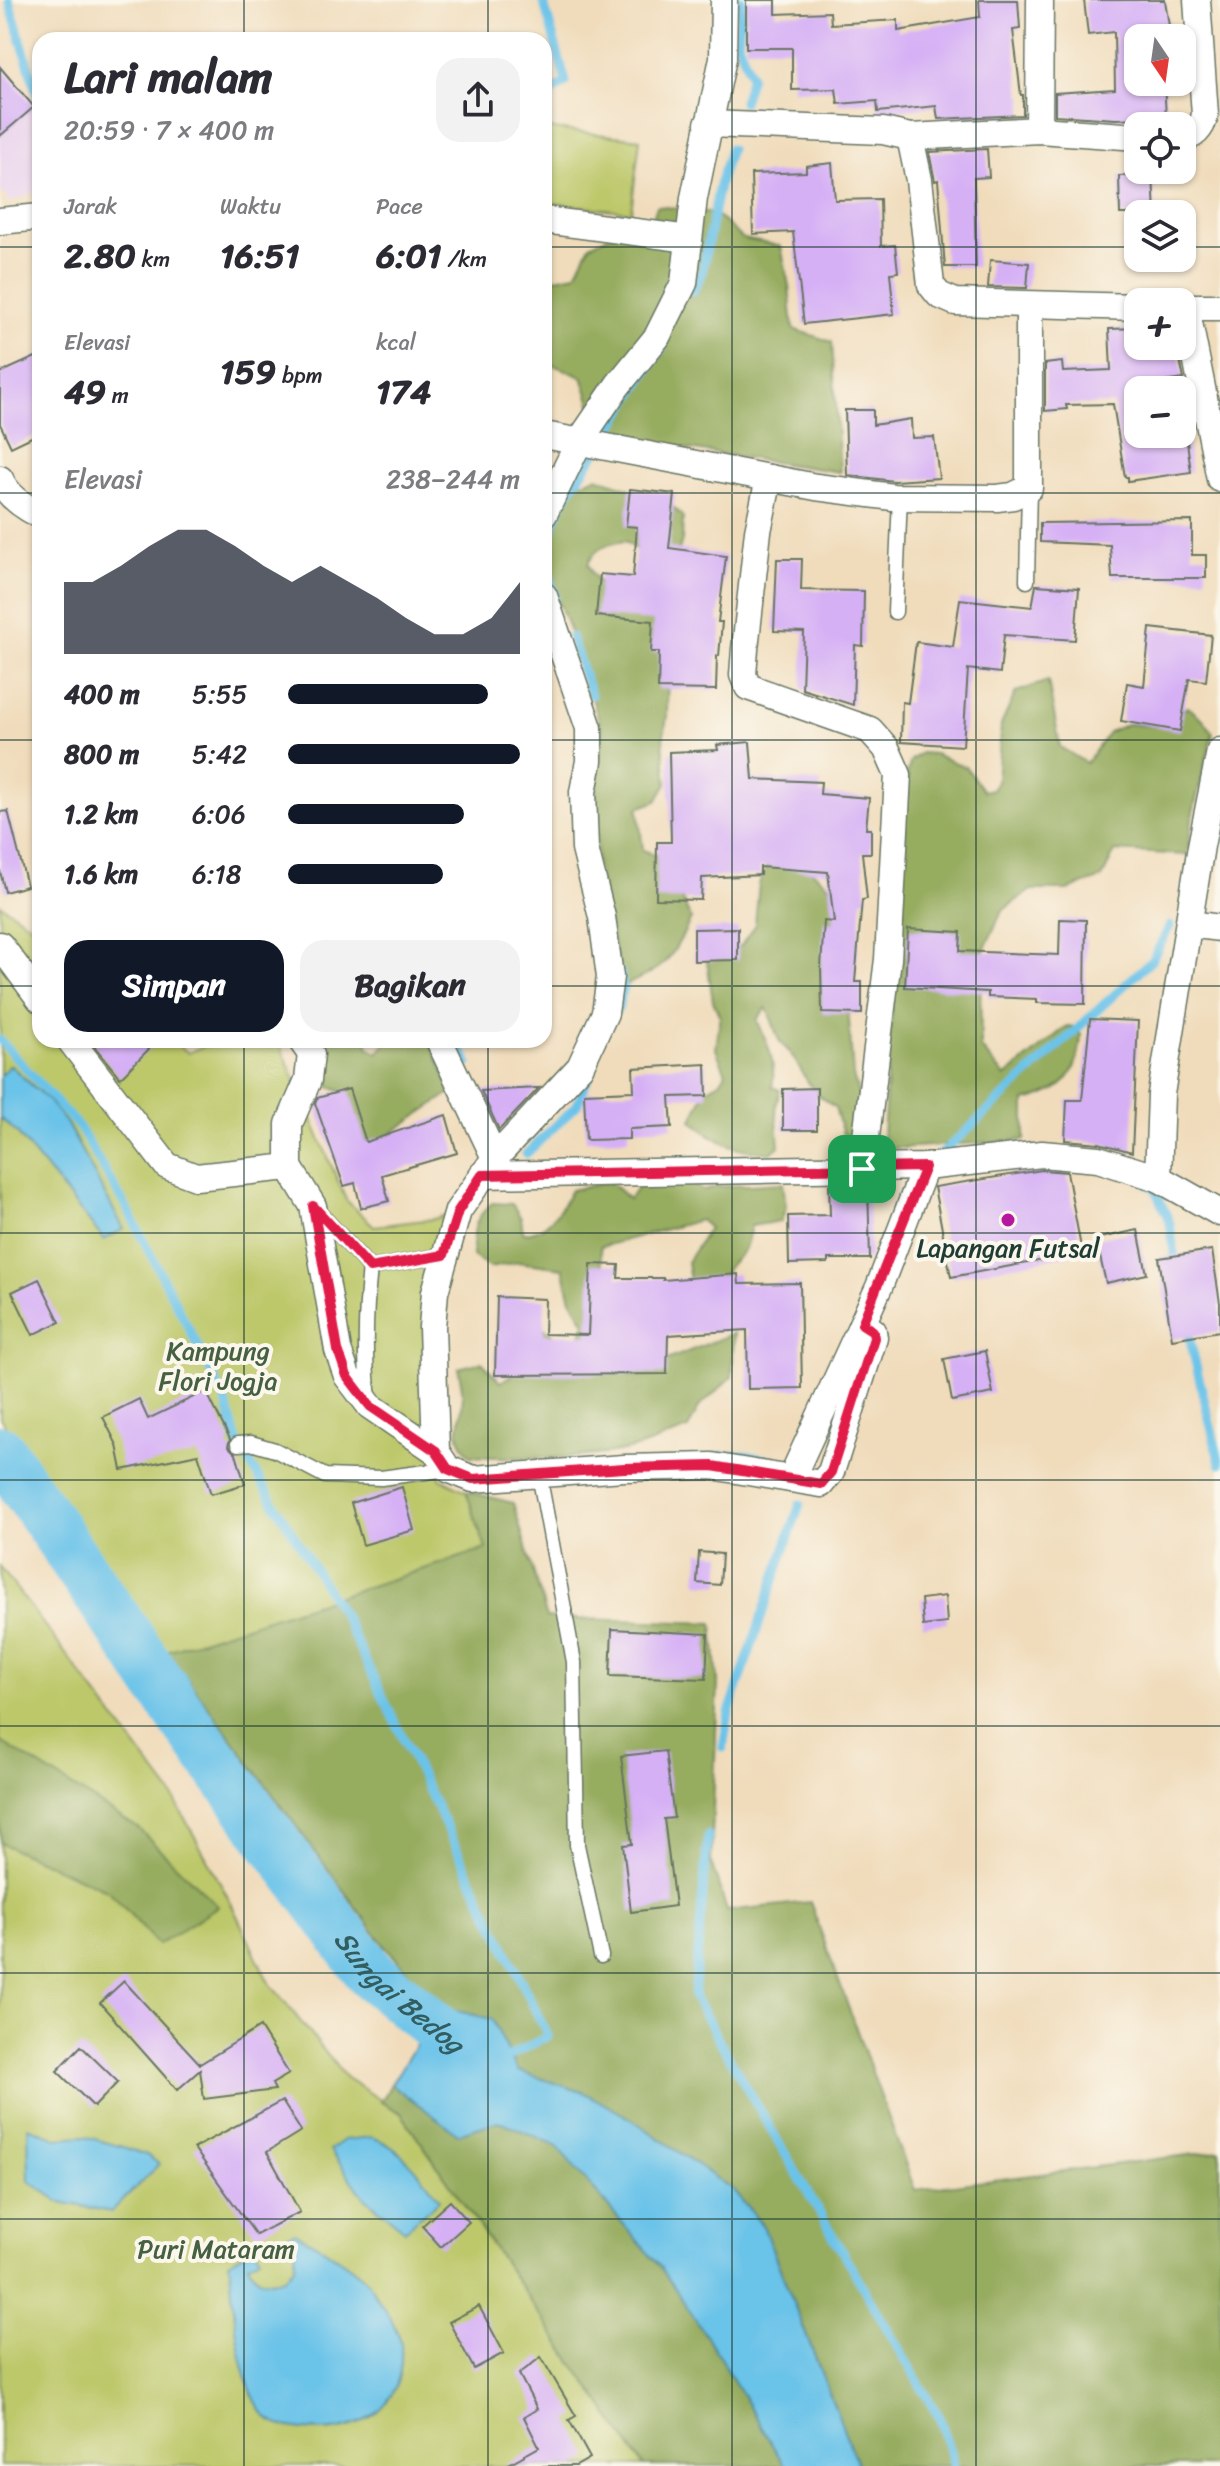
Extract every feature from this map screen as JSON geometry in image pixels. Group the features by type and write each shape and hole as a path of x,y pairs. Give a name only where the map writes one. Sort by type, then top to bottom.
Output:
{"street":[{"path":"552,498 579,442 618,385 657,337 684,283 694,198 723,58 724,0"},
{"path":"1039,130 1040,0"},
{"path":"1196,132 1202,127 1205,115 1197,0"},
{"path":"708,124 883,131 910,137 1039,130 1124,136"},
{"path":"910,137 919,180 931,285 939,295 955,302 1124,307"},
{"path":"0,221 32,218"},
{"path":"552,221 689,239"},
{"path":"552,437 816,487 900,497 1013,496 1029,488 1029,305"},
{"path":"1196,307 1220,307"},
{"path":"1195,360 1220,479"},
{"path":"769,478 758,531 745,649 743,675 748,687 870,730 886,748 898,775 888,959 862,1169"},
{"path":"0,479 2,485 32,511"},
{"path":"442,1460 432,1327 435,1292 458,1211 488,1166 580,1067 605,1013 610,977 602,917 585,849 583,792 589,761 589,728 552,619"},
{"path":"1158,1178 1161,1094 1201,846 1220,751"},
{"path":"1189,924 1220,928"},
{"path":"0,945 32,988"},
{"path":"76,1048 167,1166 196,1177 289,1167"},
{"path":"307,1048 311,1054 308,1080 289,1124 289,1167 313,1206 338,1350 347,1376 370,1406 442,1460 473,1479 712,1466 791,1479 862,1324 925,1167"},
{"path":"442,1048 488,1166"},
{"path":"488,1166 862,1169 925,1167 1042,1154 1098,1159 1158,1178 1220,1213"}],"lane":[{"path":"1027,581 1029,488"},
{"path":"895,612 900,497"},
{"path":"313,1206 370,1268 364,1356 370,1406"},
{"path":"370,1268 444,1255"},
{"path":"238,1444 251,1443 275,1450 325,1476 381,1478 442,1460"},
{"path":"539,1474 574,1662 577,1845 601,1956"}],"shaded area":[{"path":"0,60 32,99 32,193 10,202 0,191"}],"green space":[{"path":"552,129 640,139 631,212 552,203"},
{"path":"657,206 714,213 743,239 781,246 793,329 832,342 840,472 602,436 582,377 552,364 552,278 576,274 590,245 652,221"},
{"path":"596,477 668,502 683,517 682,541 677,555 636,549 625,541 602,547 588,564 593,575 608,591 661,615 668,661 667,717 663,740 667,784 657,801 638,808 643,850 663,858 691,919 665,961 623,988 597,866 596,797 602,731 581,660 552,584 552,526 573,486"},
{"path":"1048,681 1060,747 1086,763 1109,732 1127,724 1156,726 1188,707 1204,720 1213,733 1193,812 1187,855 1115,851 1102,878 1068,890 1031,890 1002,911 980,959 981,1048 1005,1077 1067,1026 1074,1027 1081,1034 1077,1060 1067,1080 1050,1092 1025,1101 1025,1140 882,1149 901,881 903,788 911,760 921,753 934,754 966,767 983,791 992,789 997,782 1001,725 1016,692"},
{"path":"803,854 812,871 859,910 843,997 849,1020 853,1076 859,1096 853,1135 843,1135 835,1107 808,1083 779,1040 766,1008 757,1020 772,1061 772,1087 780,1090 776,1107 779,1146 771,1153 748,1150 719,1140 692,1120 706,1090 720,1082 726,1073 716,1049 720,1017 713,1001 707,961 719,950 741,946 755,924 759,884 768,864"},
{"name":"Kampung Flori Jogja","path":"0,904 32,926 32,1048 182,1048 188,1053 199,1048 281,1048 346,1200 374,1226 434,1219 449,1214 432,1274 440,1478 466,1491 487,1549 167,1651 0,1418"},
{"path":"312,1048 370,1048 378,1053 382,1048 433,1048 452,1092 377,1143 361,1139 345,1093 317,1081"},
{"path":"645,1178 684,1179 703,1191 716,1187 783,1183 786,1207 781,1221 751,1226 745,1248 727,1269 724,1283 690,1281 687,1262 709,1228 700,1220 600,1247 610,1343 630,1375 734,1333 732,1377 699,1407 688,1429 641,1446 577,1457 470,1456 458,1433 463,1397 458,1368 482,1362 501,1382 514,1374 539,1325 576,1350 585,1323 571,1299 563,1268 518,1262 490,1268 473,1256 474,1233 481,1215 492,1203 512,1204 521,1218 523,1233 532,1232 552,1219 571,1190 610,1182 629,1199"},
{"path":"466,1491 513,1503 547,1618 713,1623 718,1682 711,1862 727,1911 810,1902 915,2190 1220,2151 1220,2466 858,2466 763,2226 733,2190 633,2120 585,2093 518,2071 492,2019 440,2007 384,1945 167,1651 486,1549"},
{"name":"Puri Mataram","path":"0,1567 171,1793 231,1903 268,1981 345,2077 401,2113 644,2466 0,2466"},
{"path":"0,1741 138,1828 218,1906 158,1945 109,1891 0,1843"},
{"path":"391,2084 458,2134 499,2121 556,2145 661,2268 711,2343 785,2466 644,2466 401,2113 381,2102"}],"water":[{"path":"10,1065 48,1100 67,1124 124,1229 104,1240 17,1133 0,1118 0,1076"},
{"path":"440,2007 492,2019 518,2071 585,2093 633,2120 733,2190 763,2226 858,2466 785,2466 711,2343 661,2268 556,2145 499,2121 458,2134 391,2084"},
{"path":"28,2127 57,2138 84,2136 147,2155 159,2164 111,2212 60,2202 29,2181"},
{"path":"372,2137 402,2155 440,2199 405,2230 364,2197 330,2150 344,2140"},
{"path":"295,2232 341,2260 366,2280 400,2339 401,2366 388,2400 376,2413 344,2428 304,2430 273,2422 258,2406 244,2368 235,2322 229,2262 254,2247 260,2257 248,2264 254,2274 273,2281 284,2278 294,2267 296,2248 291,2244 277,2249 273,2240"}],"building":[{"path":"746,0 776,0 776,14 830,12 831,24 898,20 898,31 980,17 979,0 1018,0 1020,29 1013,30 1023,115 938,119 936,106 878,112 877,101 838,104 836,89 792,90 792,48 746,48"},
{"path":"1084,0 1165,0 1169,24 1124,24 1124,96 1165,96 1166,112 1124,112 1124,119 1116,119 1055,115 1055,93 1115,89 1114,32 1088,35"},
{"path":"0,67 32,105 32,109 0,136"},
{"path":"987,149 989,177 974,178 976,267 945,267 938,180 935,181 929,152"},
{"path":"832,163 835,200 880,199 881,246 895,245 898,272 890,273 894,314 804,324 793,232 753,234 751,174 806,172 806,166"},
{"path":"1119,176 1124,176 1124,184 1153,184 1154,200 1124,200 1124,214 1120,214"},
{"path":"990,260 1029,263 1027,288 988,287"},
{"path":"1124,328 1124,360 1180,360 1183,376 1124,376 1124,448 1188,448 1191,472 1128,481 1113,404 1066,405 1067,409 1045,411 1045,364 1062,362 1063,372 1111,370 1109,329"},
{"path":"32,359 32,437 11,447 0,424 0,373"},
{"path":"845,410 873,410 873,425 911,419 912,438 934,437 939,478 894,481 847,475"},
{"path":"630,489 675,494 669,548 726,556 718,622 722,622 716,690 658,689 659,652 651,652 653,621 596,616 600,574 633,577 637,527 626,526"},
{"path":"1192,521 1192,555 1206,555 1206,578 1112,578 1110,545 1040,542 1040,523"},
{"path":"777,559 802,559 801,590 864,591 863,646 855,645 853,705 802,689 804,632 774,631"},
{"path":"1036,585 1079,588 1075,640 1004,635 1000,673 968,669 963,746 901,742 902,702 908,703 916,642 953,647 960,599 1032,607"},
{"path":"1150,628 1211,635 1206,681 1189,679 1180,731 1121,721 1127,683 1144,686"},
{"path":"750,742 753,779 821,782 820,794 869,798 866,829 871,829 871,853 862,853 867,899 862,900 855,982 862,982 862,1014 822,1013 824,921 834,922 828,872 760,867 760,875 702,878 701,900 656,899 657,842 671,842 669,752 718,750 717,745"},
{"path":"8,811 27,886 5,892 0,871 0,812"},
{"path":"1060,919 1086,920 1085,1004 1037,1003 1037,999 988,997 988,992 905,987 908,929 961,932 960,951 1059,955"},
{"path":"738,928 738,960 694,961 694,929"},
{"path":"1090,1019 1138,1021 1132,1152 1099,1143 1065,1140 1067,1100 1082,1100"},
{"path":"96,1048 150,1048 120,1078"},
{"path":"706,1064 707,1096 670,1097 672,1127 629,1129 629,1139 586,1140 584,1093 634,1091 633,1068"},
{"path":"539,1088 499,1130 481,1091"},
{"path":"817,1088 817,1130 783,1130 783,1089"},
{"path":"349,1089 366,1142 446,1115 457,1153 382,1175 389,1201 361,1208 355,1183 344,1186 315,1103 317,1098"},
{"name":"Lapangan Futsal","path":"1042,1170 1067,1172 1082,1253 951,1277 934,1187"},
{"path":"868,1184 870,1259 828,1259 828,1263 789,1264 788,1216 830,1215 829,1185"},
{"path":"1138,1230 1147,1274 1106,1283 1096,1239"},
{"path":"1212,1250 1220,1303 1220,1331 1172,1339 1159,1258"},
{"path":"591,1264 619,1265 618,1278 663,1280 738,1274 739,1284 800,1283 802,1388 748,1389 747,1330 668,1335 667,1374 495,1375 497,1297 545,1299 544,1334 588,1335"},
{"path":"39,1279 60,1322 33,1335 12,1292"},
{"path":"985,1351 993,1393 952,1401 944,1359"},
{"path":"206,1391 230,1439 228,1446 236,1454 245,1484 211,1494 198,1454 122,1470 117,1445 103,1417 139,1399 148,1419"},
{"path":"402,1487 414,1530 363,1545 351,1503"},
{"path":"699,1552 722,1554 720,1585 697,1583"},
{"path":"945,1596 947,1623 923,1626 921,1599"},
{"path":"612,1629 708,1634 706,1679 610,1676"},
{"path":"665,1751 674,1818 664,1819 675,1906 631,1912 623,1845 632,1844 621,1756"},
{"path":"124,1981 200,2064 260,2027 289,2074 272,2084 275,2090 204,2099 200,2070 177,2090 100,2003"},
{"path":"81,2046 118,2082 94,2107 57,2071"},
{"path":"282,2101 301,2131 267,2152 300,2212 256,2235 194,2148"},
{"path":"450,2201 469,2222 441,2247 422,2226"},
{"path":"479,2306 504,2353 474,2369 449,2322"},
{"path":"541,2357 576,2416 569,2420 590,2458 576,2466 505,2466 539,2447 524,2417 537,2409 519,2374"}],"waterway":[{"path":"9,0 32,77"},
{"path":"543,0 552,32"},
{"path":"741,0 738,43 751,76 743,102"},
{"path":"552,32 566,82 552,92"},
{"path":"693,291 702,273 719,185 730,149"},
{"path":"614,425 663,346"},
{"path":"552,530 571,489 595,454"},
{"path":"552,584 555,597"},
{"path":"571,637 591,695"},
{"path":"940,1155 1152,960 1170,926"},
{"path":"618,1009 623,988 620,972"},
{"path":"0,1040 79,1127 129,1212 225,1399 238,1444 344,1617 548,2036 500,2061"},
{"path":"461,1048 468,1063"},
{"path":"526,1154 577,1105 593,1066"},
{"path":"1148,1185 1154,1187 1170,1223 1176,1266"},
{"path":"1186,1324 1220,1464"},
{"path":"812,1469 833,1417"},
{"name":"Sungai Bedog","path":"0,1451 189,1726 371,1974 484,2067"},
{"path":"717,1456 744,1455 773,1461"},
{"path":"723,1748 729,1713 800,1504"},
{"path":"708,1835 694,1997 941,2421 954,2466"}],"place":[{"name":"Lapangan Futsal","path":"1008,1220"}],"route":[{"path":"925,1167 862,1324 873,1331 874,1338 831,1472 821,1484 712,1466 624,1468 473,1479 448,1469 436,1451 370,1406 347,1376 338,1350 313,1206 370,1268 444,1255 458,1211 482,1175 862,1169 925,1167"}]}
